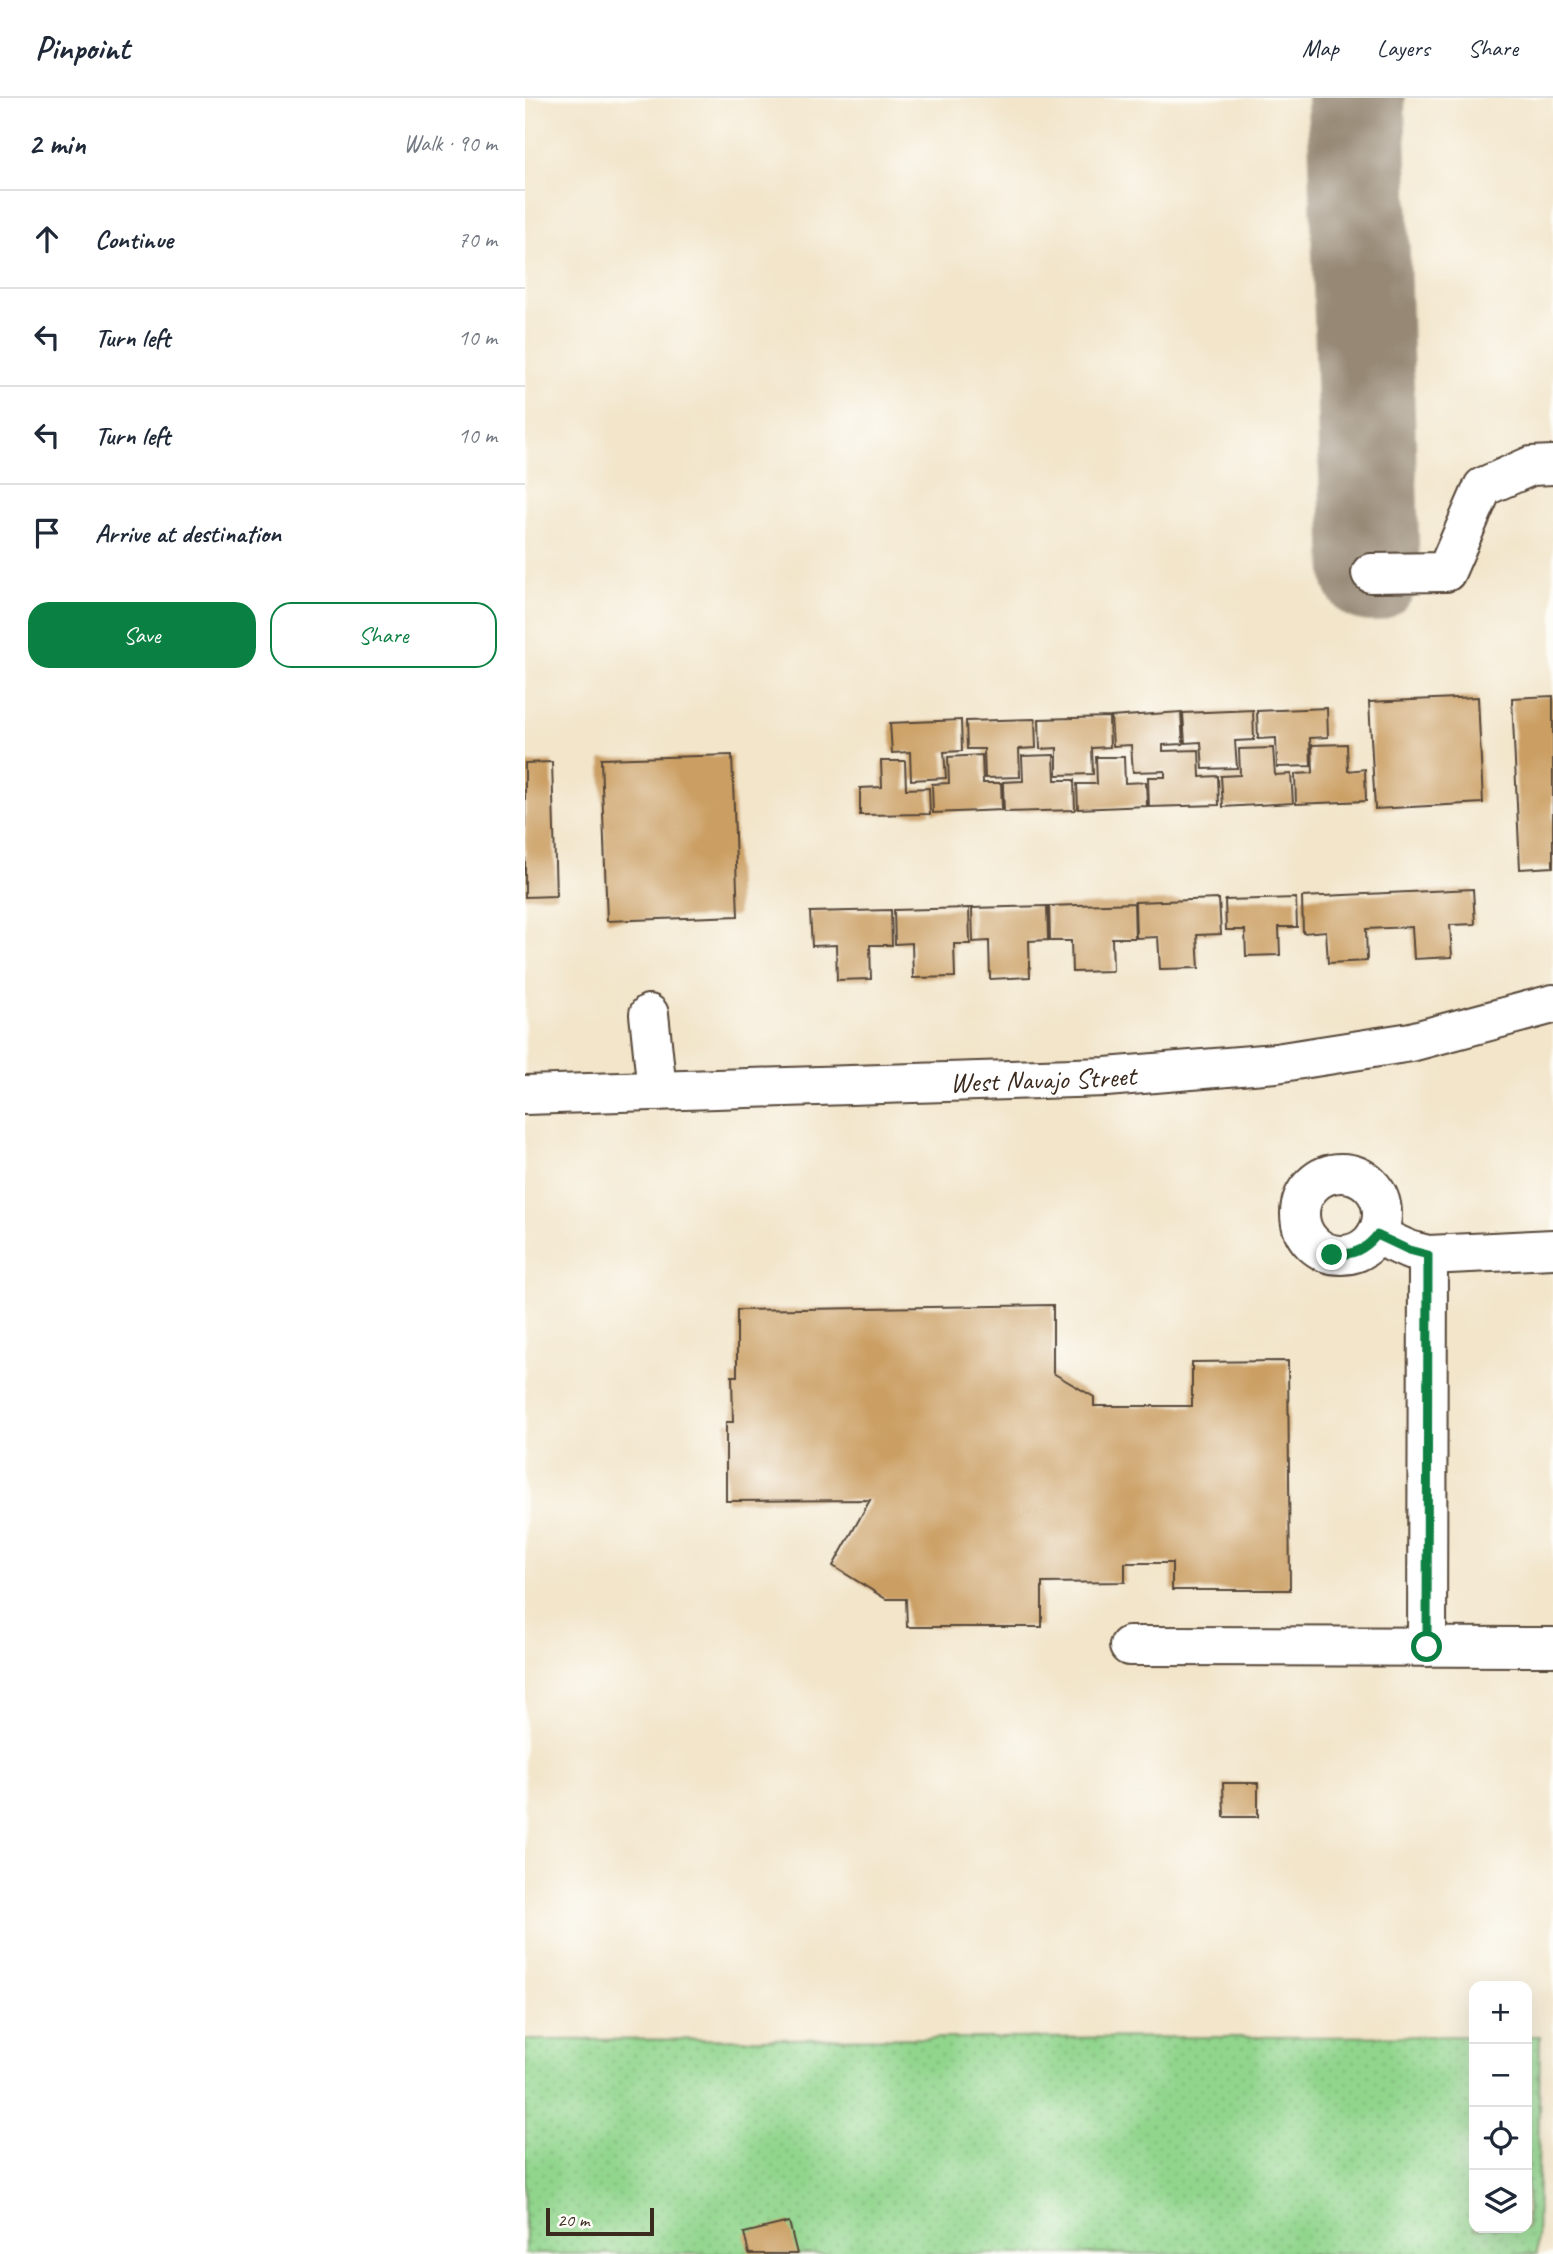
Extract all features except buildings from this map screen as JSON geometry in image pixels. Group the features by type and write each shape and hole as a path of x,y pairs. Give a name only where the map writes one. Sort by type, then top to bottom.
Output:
{"street":[{"path":"1371,573 1446,572 1483,487 1531,466 1553,465"},
{"name":"West Navajo Street","path":"525,1095 1106,1077 1276,1063 1411,1042 1553,1003"},
{"path":"649,1014 657,1091"},
{"path":"1377,1235 1409,1250 1428,1255 1553,1249"},
{"path":"1427,1647 1428,1255"},
{"path":"1129,1646 1553,1647"}],"green space":[{"path":"1469,2036 1469,2233 1532,2233 1532,2036 1540,2036 1537,2254 525,2254 525,2040"}],"taxiway":[{"path":"1356,98 1371,573"}],"route":[{"path":"1332,1255 1351,1255 1368,1246 1377,1235 1409,1250 1428,1255 1427,1647"}]}
